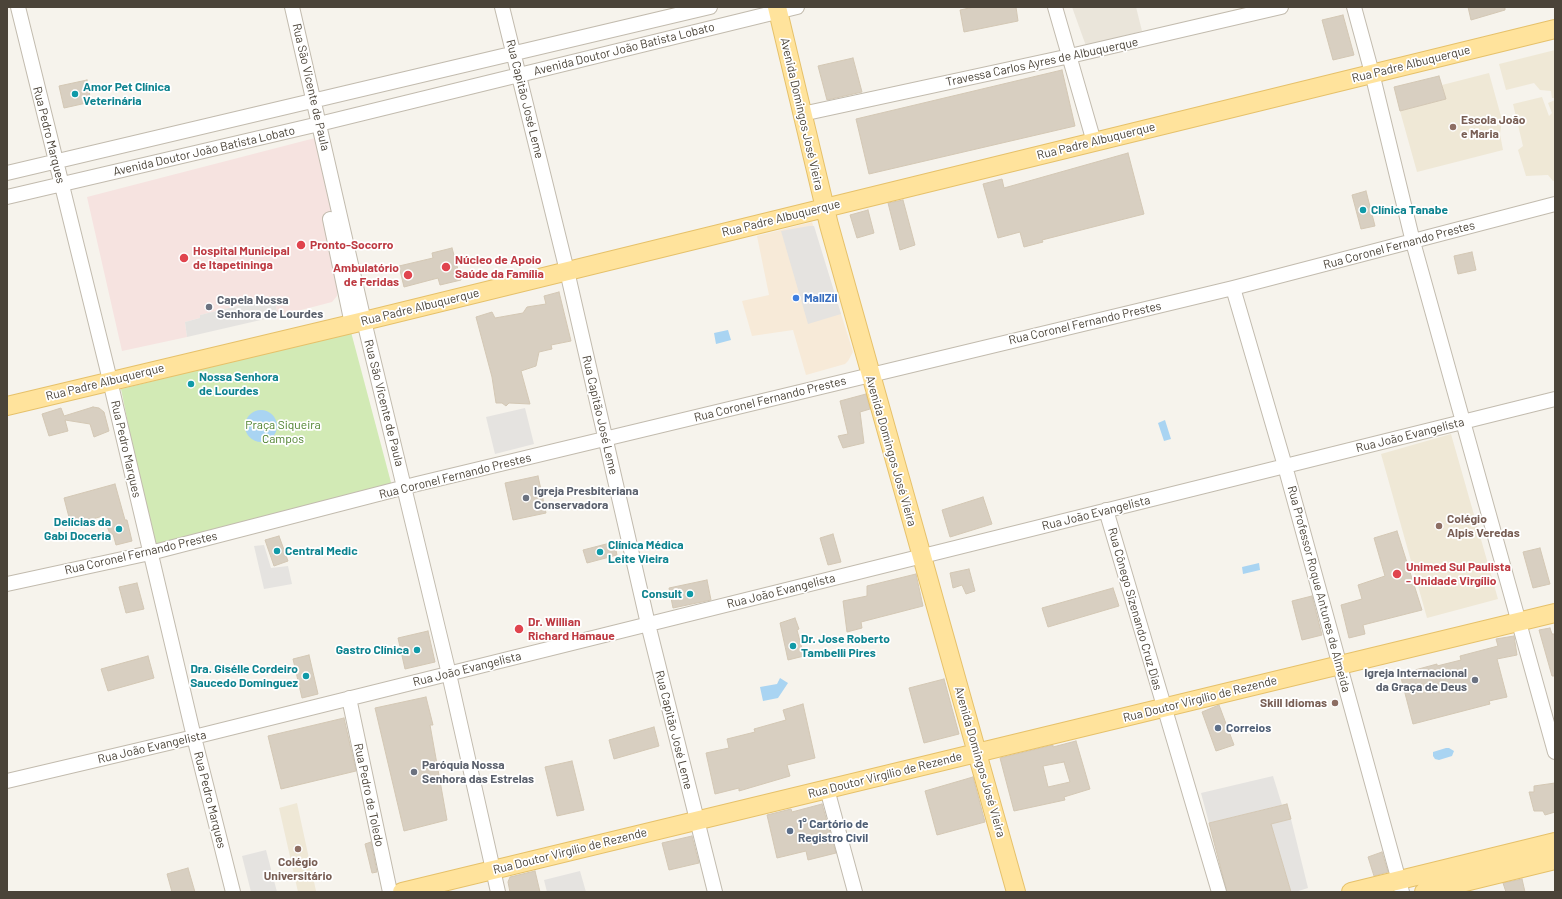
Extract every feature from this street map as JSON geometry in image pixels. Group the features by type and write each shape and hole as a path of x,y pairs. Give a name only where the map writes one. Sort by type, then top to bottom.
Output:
{"main road":[{"name":"Avenida Domingos José Vieira","path":"777,9 824,208 1016,892"},
{"name":"Rua Padre Albuquerque","path":"7,406 354,323 1555,29"},
{"name":"Rua Doutor Virgílio de Rezende","path":"402,892 1555,613"},
{"path":"1351,892 1400,886 1555,842"},
{"path":"1424,892 1555,860"}],"street":[{"name":"Rua Pedro Marques","path":"18,7 110,381 194,737 233,892"},
{"name":"Rua São Vicente de Paula","path":"292,7 319,124 354,323 404,488 449,674 498,892"},
{"name":"Rua Capitão José Leme","path":"502,7 520,75 567,271 648,624 715,892"},
{"name":"Avenida Doutor João Batista Lobato","path":"7,173 710,7"},
{"name":"Avenida Doutor João Batista Lobato","path":"7,197 520,75 777,9 797,7"},
{"path":"1055,7 1094,142"},
{"name":"Travessa Carlos Ayres de Albuquerque","path":"802,114 1070,56 1281,7"},
{"path":"1354,7 1414,242 1555,752"},
{"name":"Rua Coronel Fernando Prestes","path":"7,584 150,553 404,488 606,440 870,374 1233,288 1555,204"},
{"path":"330,219 354,323"},
{"name":"Rua Professor Roque Antunes de Almeida","path":"1233,288 1285,466 1400,886"},
{"name":"Rua João Evangelista","path":"7,781 194,737 1555,400"},
{"name":"Rua Cônego Sizenando Cruz Dias","path":"1106,510 1219,892"},
{"name":"Rua Pedro de Toledo","path":"348,698 390,892"},
{"path":"827,789 855,892"}],"shaded area":[{"path":"1072,7 1136,7 1142,31 1086,46"},
{"path":"1555,50 1555,98 1552,98 1551,91 1540,90 1534,83 1506,90 1499,64"},
{"name":"Escola João e Maria","path":"1489,73 1502,120 1500,134 1503,150 1417,172 1400,111 1445,99 1442,85"},
{"path":"1542,97 1549,116 1552,113 1548,103 1555,100 1555,180 1553,181 1548,175 1526,176 1518,150 1523,146 1513,104"},
{"name":"Hospital Municipal de Itapetininga","path":"315,138 344,271 338,286 337,296 332,302 278,316 274,297 200,315 200,318 185,322 187,337 122,351 87,197"},
{"name":"MallZil","path":"812,222 853,352 845,364 806,375 793,330 752,336 742,301 769,295 757,236"},
{"path":"814,226 841,314 808,324 781,231"},
{"path":"274,297 278,316 187,337 185,322 200,318 200,315"},
{"path":"525,408 534,444 495,454 486,417"},
{"name":"Colégio Alpis Veredas","path":"1451,434 1498,599 1427,618 1381,454"},
{"path":"264,545 271,568 288,566 292,584 264,589 254,546"},
{"path":"1273,776 1282,805 1209,823 1201,793"},
{"name":"Colégio Universitário","path":"297,803 316,891 311,892 298,892 279,808"},
{"path":"1291,819 1308,888 1295,892 1291,892 1271,824"},
{"path":"266,850 277,892 251,892 242,856"},
{"path":"580,871 586,892 547,892 544,880"}],"green space":[{"name":"Praça Siqueira Campos","path":"351,332 393,490 153,547 121,389"}],"water":[{"path":"728,330 731,340 716,344 714,333"},
{"path":"258,410 264,410 274,417 277,426 276,432 270,439 264,442 258,442 248,435 245,429 245,423 252,413"},
{"path":"1165,420 1171,439 1164,441 1158,423"},
{"path":"1259,563 1260,570 1243,574 1242,567"},
{"path":"780,678 788,683 778,698 763,701 760,687 777,684"},
{"path":"1446,748 1454,751 1452,756 1439,760 1435,759 1433,752"}],"building":[{"path":"974,7 1016,7 1018,21 964,32 960,10"},
{"path":"1468,7 1505,7 1505,10 1471,20"},
{"path":"1343,15 1354,55 1333,60 1322,20"},
{"path":"853,58 862,92 827,100 818,66"},
{"path":"1062,70 1075,126 869,174 856,119"},
{"path":"1439,76 1446,99 1400,111 1394,87"},
{"name":"Amor Pet Clínica Veterinária","path":"87,80 91,102 64,108 59,86"},
{"path":"1128,153 1144,214 1042,240 1043,242 1024,247 1020,232 998,238 983,184 1002,179 1004,188"},
{"name":"Clínica Tanabe","path":"1366,191 1375,226 1361,229 1352,195"},
{"path":"903,200 915,245 900,250 888,203"},
{"path":"868,210 874,233 857,238 850,215"},
{"path":"452,248 461,280 440,285 438,278 404,287 399,266 433,258 432,253"},
{"path":"1472,252 1476,270 1458,274 1454,256"},
{"path":"559,292 571,341 551,345 552,349 539,352 536,366 521,371 530,404 509,403 506,406 502,403 496,403 492,377 476,317 492,312 495,318 523,313 527,307 546,304 544,296"},
{"path":"866,394 870,409 860,412 864,443 843,448 838,436 848,434 840,401"},
{"path":"93,407 99,408 104,412 109,431 94,437 90,424 65,420 68,431 49,436 42,414 61,408 64,416"},
{"name":"Igreja Presbiteriana Conservadora","path":"538,476 546,513 513,520 505,483"},
{"path":"115,484 125,520 127,520 132,541 116,545 113,534 110,534 103,516 71,525 64,498"},
{"path":"983,497 992,524 950,537 942,510"},
{"path":"1397,531 1422,610 1363,625 1365,634 1349,638 1341,605 1362,599 1358,585 1385,576 1374,538"},
{"path":"833,534 841,562 828,565 820,538"},
{"name":"Central Medic","path":"279,536 288,561 274,566 265,540"},
{"name":"Clínica Médica Leite Vieira","path":"614,542 617,555 587,563 583,550"},
{"path":"1540,548 1550,584 1533,588 1523,552"},
{"path":"969,569 975,591 966,594 962,585 953,588 950,573"},
{"path":"916,574 923,606 861,622 862,628 847,632 843,601 867,596 867,586"},
{"name":"Consult","path":"707,580 711,600 673,608 669,588"},
{"path":"137,583 144,609 126,613 119,587"},
{"path":"1113,588 1119,606 1048,627 1042,608"},
{"path":"1312,596 1322,635 1302,640 1292,601"},
{"name":"Dr. Jose Roberto Tambelli Pires","path":"795,618 799,629 797,630 804,656 788,660 780,623"},
{"path":"1550,628 1552,634 1555,634 1555,676 1552,676 1539,630"},
{"name":"Gastro Clínica","path":"428,631 435,662 405,669 398,638"},
{"path":"1514,636 1517,655 1497,659 1507,697 1489,701 1490,704 1413,724 1400,674 1437,664 1437,666 1461,660 1460,656 1498,646 1496,639"},
{"name":"Dra. Gisélle Cordeiro Saucedo Dominguez","path":"309,655 318,694 302,698 293,659"},
{"path":"148,656 154,678 108,691 101,669"},
{"path":"944,679 959,734 924,743 909,688"},
{"name":"Paróquia Nossa Senhora das Estrelas","path":"426,697 433,725 430,725 447,820 404,831 375,708"},
{"path":"803,704 815,758 787,765 790,776 739,791 739,788 715,794 706,753 729,748 727,739 755,732 754,729 786,720 783,710"},
{"name":"Correios","path":"1219,705 1234,745 1216,751 1202,712"},
{"path":"344,718 356,771 281,789 268,736"},
{"path":"654,727 659,746 614,759 609,740"},
{"path":"1076,741 1090,789 1064,797 1065,800 1014,811 1000,758 1053,745 1053,747","holes":["1064,762 1070,782 1048,787 1043,766"]},
{"path":"572,761 584,810 557,816 545,767"},
{"path":"973,777 985,822 937,835 925,791"},
{"path":"1555,783 1555,812 1545,815 1543,811 1534,811 1529,792 1534,792 1534,786"},
{"path":"822,804 836,853 808,860 806,851 777,858 767,815 791,809 792,812"},
{"path":"1287,804 1291,819 1271,824 1291,892 1227,892 1209,823"},
{"path":"692,836 699,863 669,870 662,843"},
{"path":"371,842 377,872 372,873 365,844"},
{"path":"1382,852 1388,872 1374,876 1368,857"},
{"path":"188,868 195,892 172,892 167,874"},
{"path":"535,871 540,892 510,892 508,882 510,877"},
{"path":"1522,879 1525,892 1506,892 1503,883"}],"place":[{"name":"Amor Pet Clínica Veterinária","path":"75,94"},
{"name":"Escola João e Maria","path":"1453,127"},
{"name":"Clínica Tanabe","path":"1363,210"},
{"name":"Pronto-Socorro","path":"301,245"},
{"name":"Hospital Municipal de Itapetininga","path":"184,258"},
{"name":"Núcleo de Apoio Saúde da Família","path":"446,267"},
{"name":"Ambulatório de Feridas","path":"408,275"},
{"name":"MallZil","path":"796,298"},
{"name":"Capela Nossa Senhora de Lourdes","path":"209,307"},
{"name":"Nossa Senhora de Lourdes","path":"191,384"},
{"name":"Igreja Presbiteriana Conservadora","path":"526,498"},
{"name":"Colégio Alpis Veredas","path":"1439,526"},
{"name":"Delícias da Gabi Doceria","path":"119,529"},
{"name":"Central Medic","path":"277,551"},
{"name":"Clínica Médica Leite Vieira","path":"600,552"},
{"name":"Unimed Sul Paulista - Unidade Virgílio","path":"1397,574"},
{"name":"Consult","path":"690,594"},
{"name":"Dr. Willian Richard Hamaue","path":"519,629"},
{"name":"Dr. Jose Roberto Tambelli Pires","path":"793,646"},
{"name":"Gastro Clínica","path":"417,650"},
{"name":"Dra. Gisélle Cordeiro Saucedo Dominguez","path":"306,676"},
{"name":"Igreja Internacional da Graça de Deus","path":"1475,680"},
{"name":"Skill Idiomas","path":"1335,703"},
{"name":"Correios","path":"1218,728"},
{"name":"Paróquia Nossa Senhora das Estrelas","path":"414,772"},
{"name":"1° Cartório de Registro Civil","path":"790,831"},
{"name":"Colégio Universitário","path":"298,849"}]}
